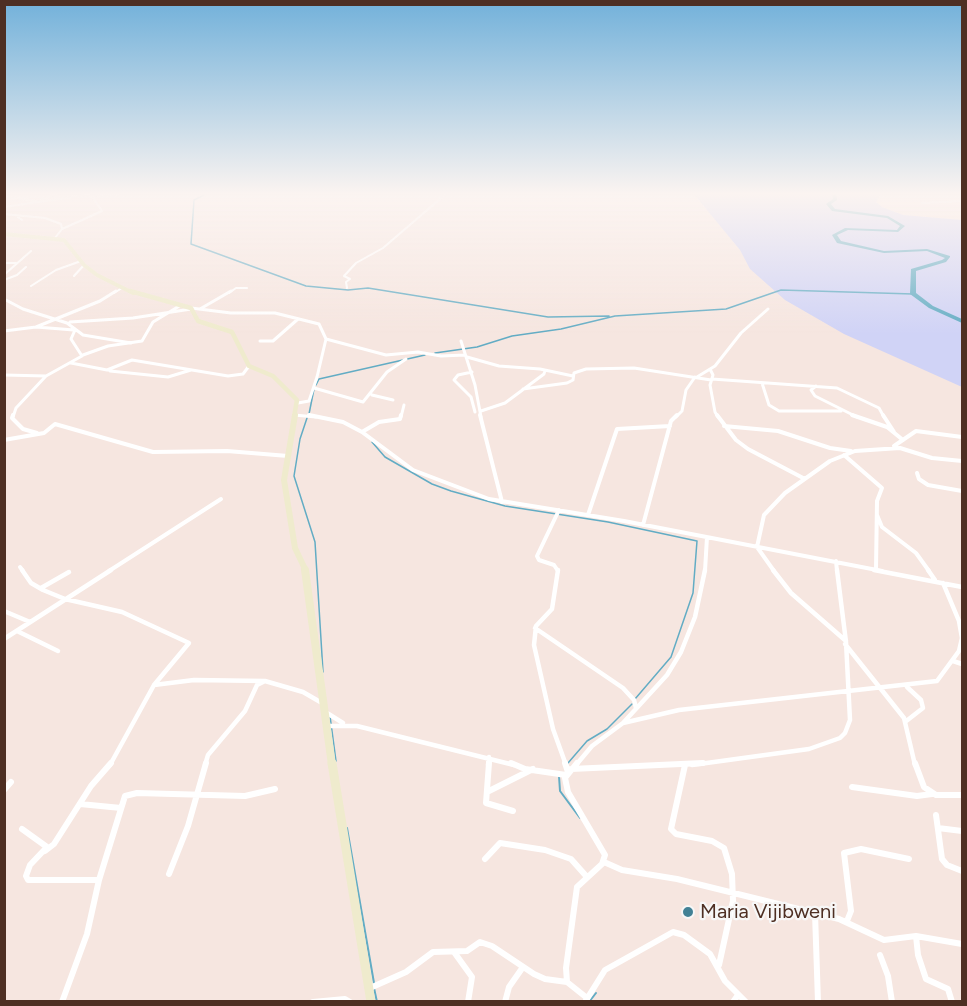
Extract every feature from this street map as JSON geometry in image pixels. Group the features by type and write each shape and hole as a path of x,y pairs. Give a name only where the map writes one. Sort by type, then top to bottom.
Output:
{"street":[{"path":"66,240 82,263 122,288 193,309 236,314 275,313 319,324 326,339 314,388 309,401 298,403"},
{"path":"348,288 346,282 350,279 344,276 356,263 392,240"},
{"path":"16,276 4,274 31,251"},
{"path":"4,263 16,264"},
{"path":"74,276 82,263"},
{"path":"31,286 54,271 82,263"},
{"path":"4,280 16,276 26,267"},
{"path":"36,327 100,301 122,288"},
{"path":"6,301 23,309 68,322 165,314 193,309 211,305 236,288 247,288"},
{"path":"37,434 22,429 12,418 16,408 46,376 83,355 108,346 142,341 151,324 182,305"},
{"path":"193,309 198,321 232,332 249,366 273,376 288,388 298,403"},
{"path":"643,525 670,426 673,418 682,411 686,390 696,377 718,362 741,333 755,323 768,309"},
{"path":"260,341 273,341 298,319"},
{"path":"68,322 75,330"},
{"path":"4,332 36,327 75,330 88,336 131,343"},
{"path":"75,330 71,339 83,355"},
{"path":"326,339 386,355 403,356 417,352 441,356 452,354 499,366 545,370 573,376"},
{"path":"461,341 472,372 481,411 481,422 502,502"},
{"path":"314,388 361,402 372,395 387,372 406,359"},
{"path":"71,363 107,370 122,362 132,360 230,376 246,373 249,366"},
{"path":"523,389 565,384 572,381 573,373 583,369 623,370 625,367 712,379 837,388 875,405 894,432"},
{"path":"710,369 715,412 724,426 744,447 805,479"},
{"path":"110,371 168,377 192,370"},
{"path":"481,411 505,403 542,376 545,370"},
{"path":"472,372 458,375 454,380 474,401 475,412"},
{"path":"4,375 46,376"},
{"path":"762,383 769,405 779,411 822,409 845,412 870,419 894,432 903,440"},
{"path":"802,385 811,390 815,396 845,412"},
{"path":"811,390 817,386"},
{"path":"372,395 393,400"},
{"path":"298,403 284,480 295,548 306,571 312,605 322,707 371,1002"},
{"path":"362,432 379,422 400,418 404,405"},
{"path":"481,422 491,409"},
{"path":"294,415 335,419 362,432 413,470 460,490 502,502 643,525 963,587"},
{"path":"4,440 47,432 55,424 153,452 227,451 288,456"},
{"path":"588,515 617,429 670,426"},
{"path":"724,426 778,431 830,448 855,451 893,447 909,449 932,458 963,461"},
{"path":"893,447 918,430 963,437"},
{"path":"855,451 830,461 785,493 764,514 759,524 757,547 791,594 846,643 881,690 900,710 905,722 916,772 924,787 933,794"},
{"path":"844,455 867,478 882,487 877,515 876,569"},
{"path":"917,473 919,479 928,485 963,492"},
{"path":"4,639 221,499"},
{"path":"559,510 537,556 539,560 554,565 558,570 556,596 552,609 535,628 536,661 553,729 564,767 568,772 568,792 603,849 604,862"},
{"path":"877,515 882,527 916,553 936,581"},
{"path":"568,772 592,746 623,723 668,675 687,639 704,580 707,537"},
{"path":"326,726 347,725 533,769 568,772 685,765 809,748 834,741 848,728 846,643 836,561"},
{"path":"20,567 30,583 65,599 122,612 189,643 154,686 110,765 91,786 55,843 27,870 27,878 30,881 99,880"},
{"path":"41,588 69,572"},
{"path":"623,723 679,710 881,690 937,681 953,660 962,643 962,631 943,582"},
{"path":"4,611 30,622"},
{"path":"535,628 629,694 645,699"},
{"path":"17,632 58,651"},
{"path":"953,660 963,664"},
{"path":"154,686 194,680 266,681 303,692 347,725"},
{"path":"169,874 198,795 210,751 242,715 257,685 266,681"},
{"path":"905,722 923,708 921,700 906,686"},
{"path":"629,694 636,708"},
{"path":"489,757 488,804 513,811"},
{"path":"685,765 671,829 676,834 711,841 724,848 732,874 733,894 719,965"},
{"path":"487,792 533,769"},
{"path":"4,790 11,782"},
{"path":"852,787 917,796 963,795"},
{"path":"62,1002 87,934 99,880 125,796 132,793 245,796 275,789"},
{"path":"80,804 121,808"},
{"path":"936,815 944,863 963,871"},
{"path":"938,828 963,831"},
{"path":"22,829 47,846 45,851"},
{"path":"485,859 495,846 501,843 545,850 571,859 587,877"},
{"path":"847,921 850,883 843,860 844,853 861,849 909,859"},
{"path":"604,862 622,870 664,876 847,921 884,940 916,936 963,944"},
{"path":"567,982 566,968 577,887 604,862"},
{"path":"815,913 818,1002"},
{"path":"369,988 406,972 434,952 467,951 482,942 545,979 567,982 586,1000 605,970 669,932 679,933 700,945 719,965 725,981 746,1002"},
{"path":"916,936 918,955 926,979 948,989 952,1002"},
{"path":"454,952 461,965 472,976 468,1002"},
{"path":"880,955 887,972 892,1002"},
{"path":"505,1002 509,987 523,967"},
{"path":"733,1002 738,995"},
{"path":"313,1002 345,999 350,1002"}],"shaded area":[{"path":"732,240 962,240 962,387 844,334 785,300 750,269"}],"waterway":[{"path":"191,240 191,244 306,286 348,290 368,288 548,317 609,316"},
{"path":"838,240 884,252 927,250 948,257 944,261 913,270 913,294 931,307 962,321"},
{"path":"435,353 477,347 512,336 561,329 615,316 726,309 781,290 913,294"},
{"path":"316,385 319,379 425,355"},
{"path":"309,414 314,389"},
{"path":"307,418 300,439 294,476 315,542 323,672"},
{"path":"372,442 385,457 432,484 451,491 505,506 608,522 697,541 693,593 671,657 635,699"},
{"path":"568,763 587,741 607,729 632,704"},
{"path":"330,716 336,761"},
{"path":"559,776 560,791 580,818"},
{"path":"347,828 374,983"},
{"path":"374,988 377,1002"},
{"path":"589,1002 596,993"}],"place":[{"name":"Maria Vijibweni","path":"688,912"}]}
